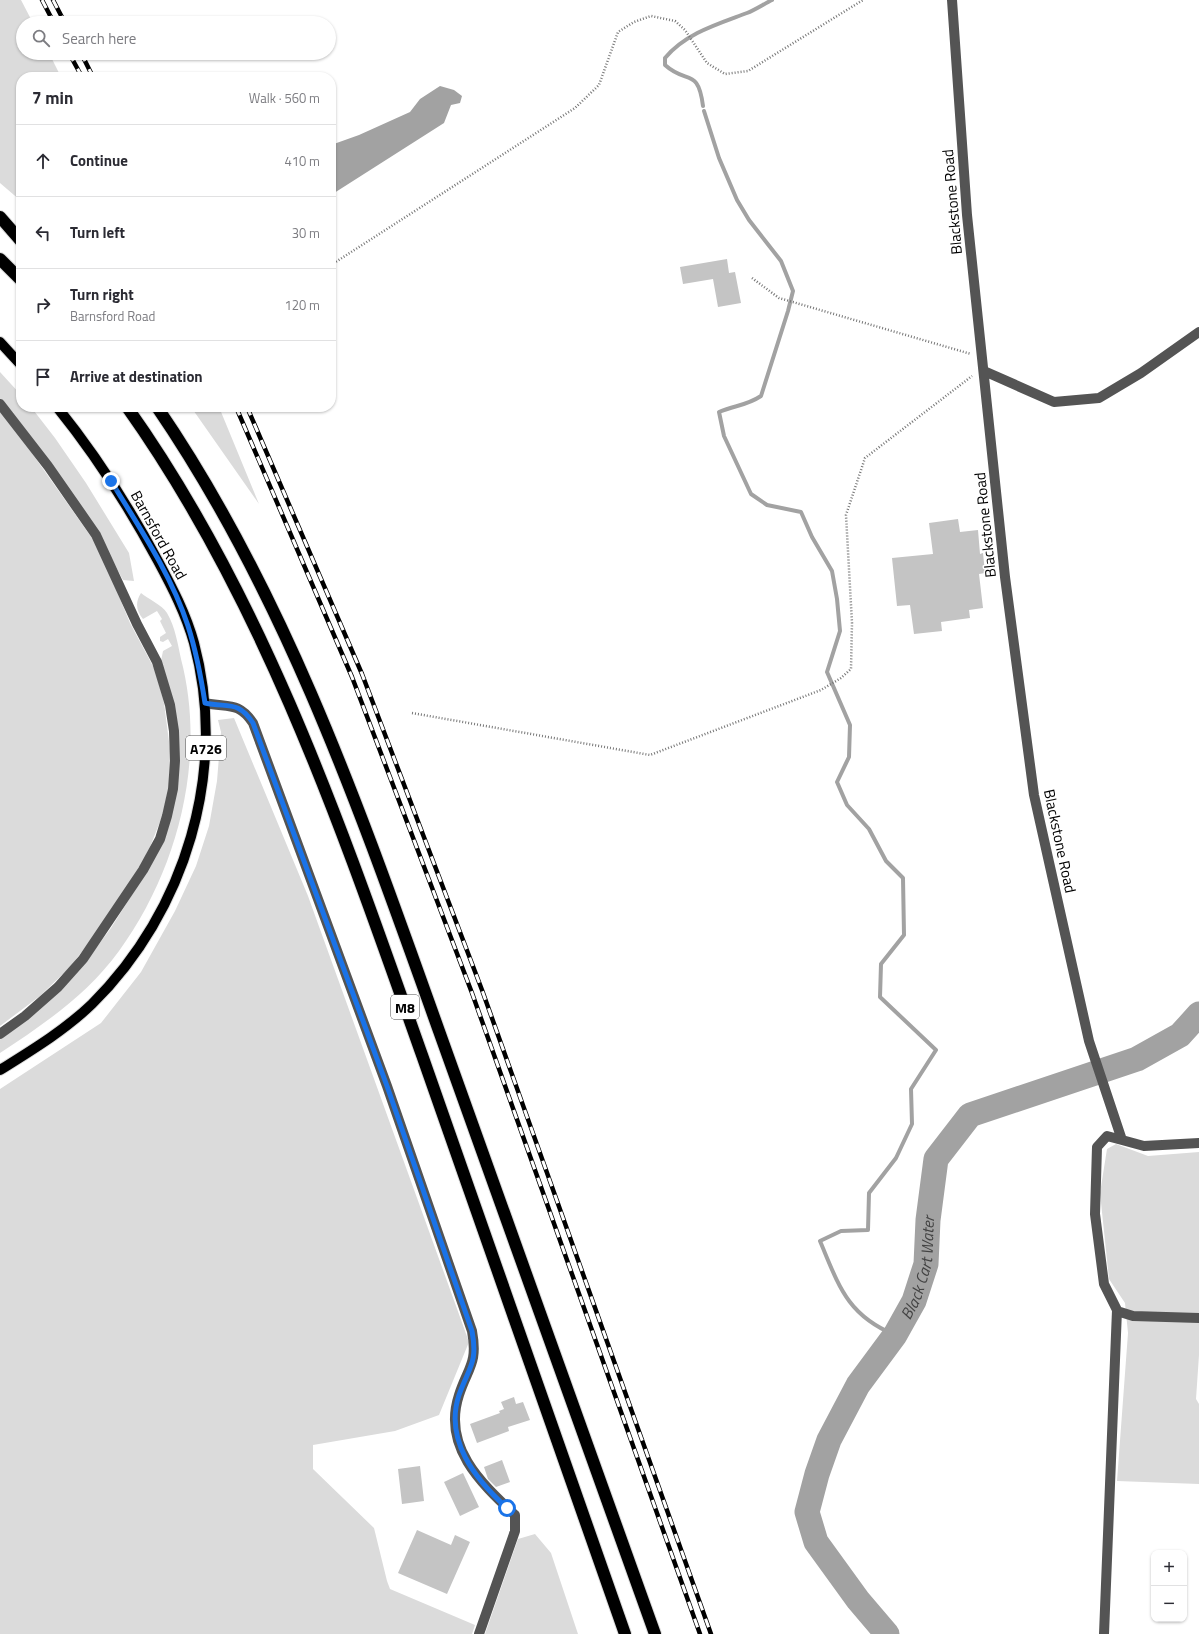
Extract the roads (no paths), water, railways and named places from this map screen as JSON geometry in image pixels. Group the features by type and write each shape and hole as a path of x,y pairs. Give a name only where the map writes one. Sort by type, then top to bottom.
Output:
{"highway":[{"path":"0,217 16,236"},
{"path":"0,225 16,240"},
{"path":"0,259 16,275"},
{"path":"0,270 16,282"},
{"name":"M8","path":"130,412 179,486 214,548 261,642 313,759 382,942 625,1634"},
{"name":"M8","path":"160,412 184,447 241,545 282,627 333,746 384,877 655,1634"}],"main road":[{"path":"0,342 16,360"},
{"name":"Barnsford Road","path":"0,1070 42,1044 92,1004 128,963 155,922 176,880 197,815 205,765 205,703 194,644 178,600 152,549 111,481 61,412"}],"street":[{"name":"Blackstone Road","path":"952,0 967,215 1005,577 1034,796 1089,1040 1122,1140"},
{"path":"984,371 1054,402 1099,398 1140,373 1199,332"},
{"path":"0,404 48,466 96,535 137,624 157,662 170,706 174,731 175,761 173,789 167,816 160,839 143,870 83,959 58,987 25,1016 0,1034"},
{"path":"205,703 228,704 245,712 253,723 387,1086 472,1331 475,1348 472,1365 459,1394 454,1414 455,1432 461,1449 474,1474 490,1493 515,1515 515,1531 479,1634"},
{"path":"1104,1634 1117,1311 1104,1284 1095,1207 1097,1147 1107,1136 1144,1146 1199,1143"},
{"path":"1117,1311 1133,1316 1199,1318"}],"waterway":[{"path":"703,106 701,94 695,81 673,71 665,65 665,58 673,49 703,30 750,12 772,0"},
{"path":"704,111 719,158 737,200 749,220 781,261 793,291 761,396 750,402 719,412 724,436 751,494 767,505 801,512 812,537 832,571 837,599 840,631 827,672 850,725 849,757 837,782 847,805 869,829 886,861 903,878 904,935 881,964 880,997 936,1050 911,1089 912,1124 896,1158 869,1193 868,1230 841,1231 820,1241 839,1285 855,1308 879,1327 895,1335"},
{"name":"Black Cart Water","path":"887,1634 858,1600 816,1542 807,1512 817,1474 829,1440 858,1385 895,1335 914,1301 926,1264 928,1220 936,1159 970,1115 1137,1059 1180,1035 1199,1014"}],"railway":[{"path":"42,0 50,16"},
{"path":"53,0 61,16"},
{"path":"73,60 79,72"},
{"path":"84,60 90,72"},
{"path":"238,412 352,677 472,993 700,1634"},
{"path":"249,412 362,674 482,990 711,1634"}]}
